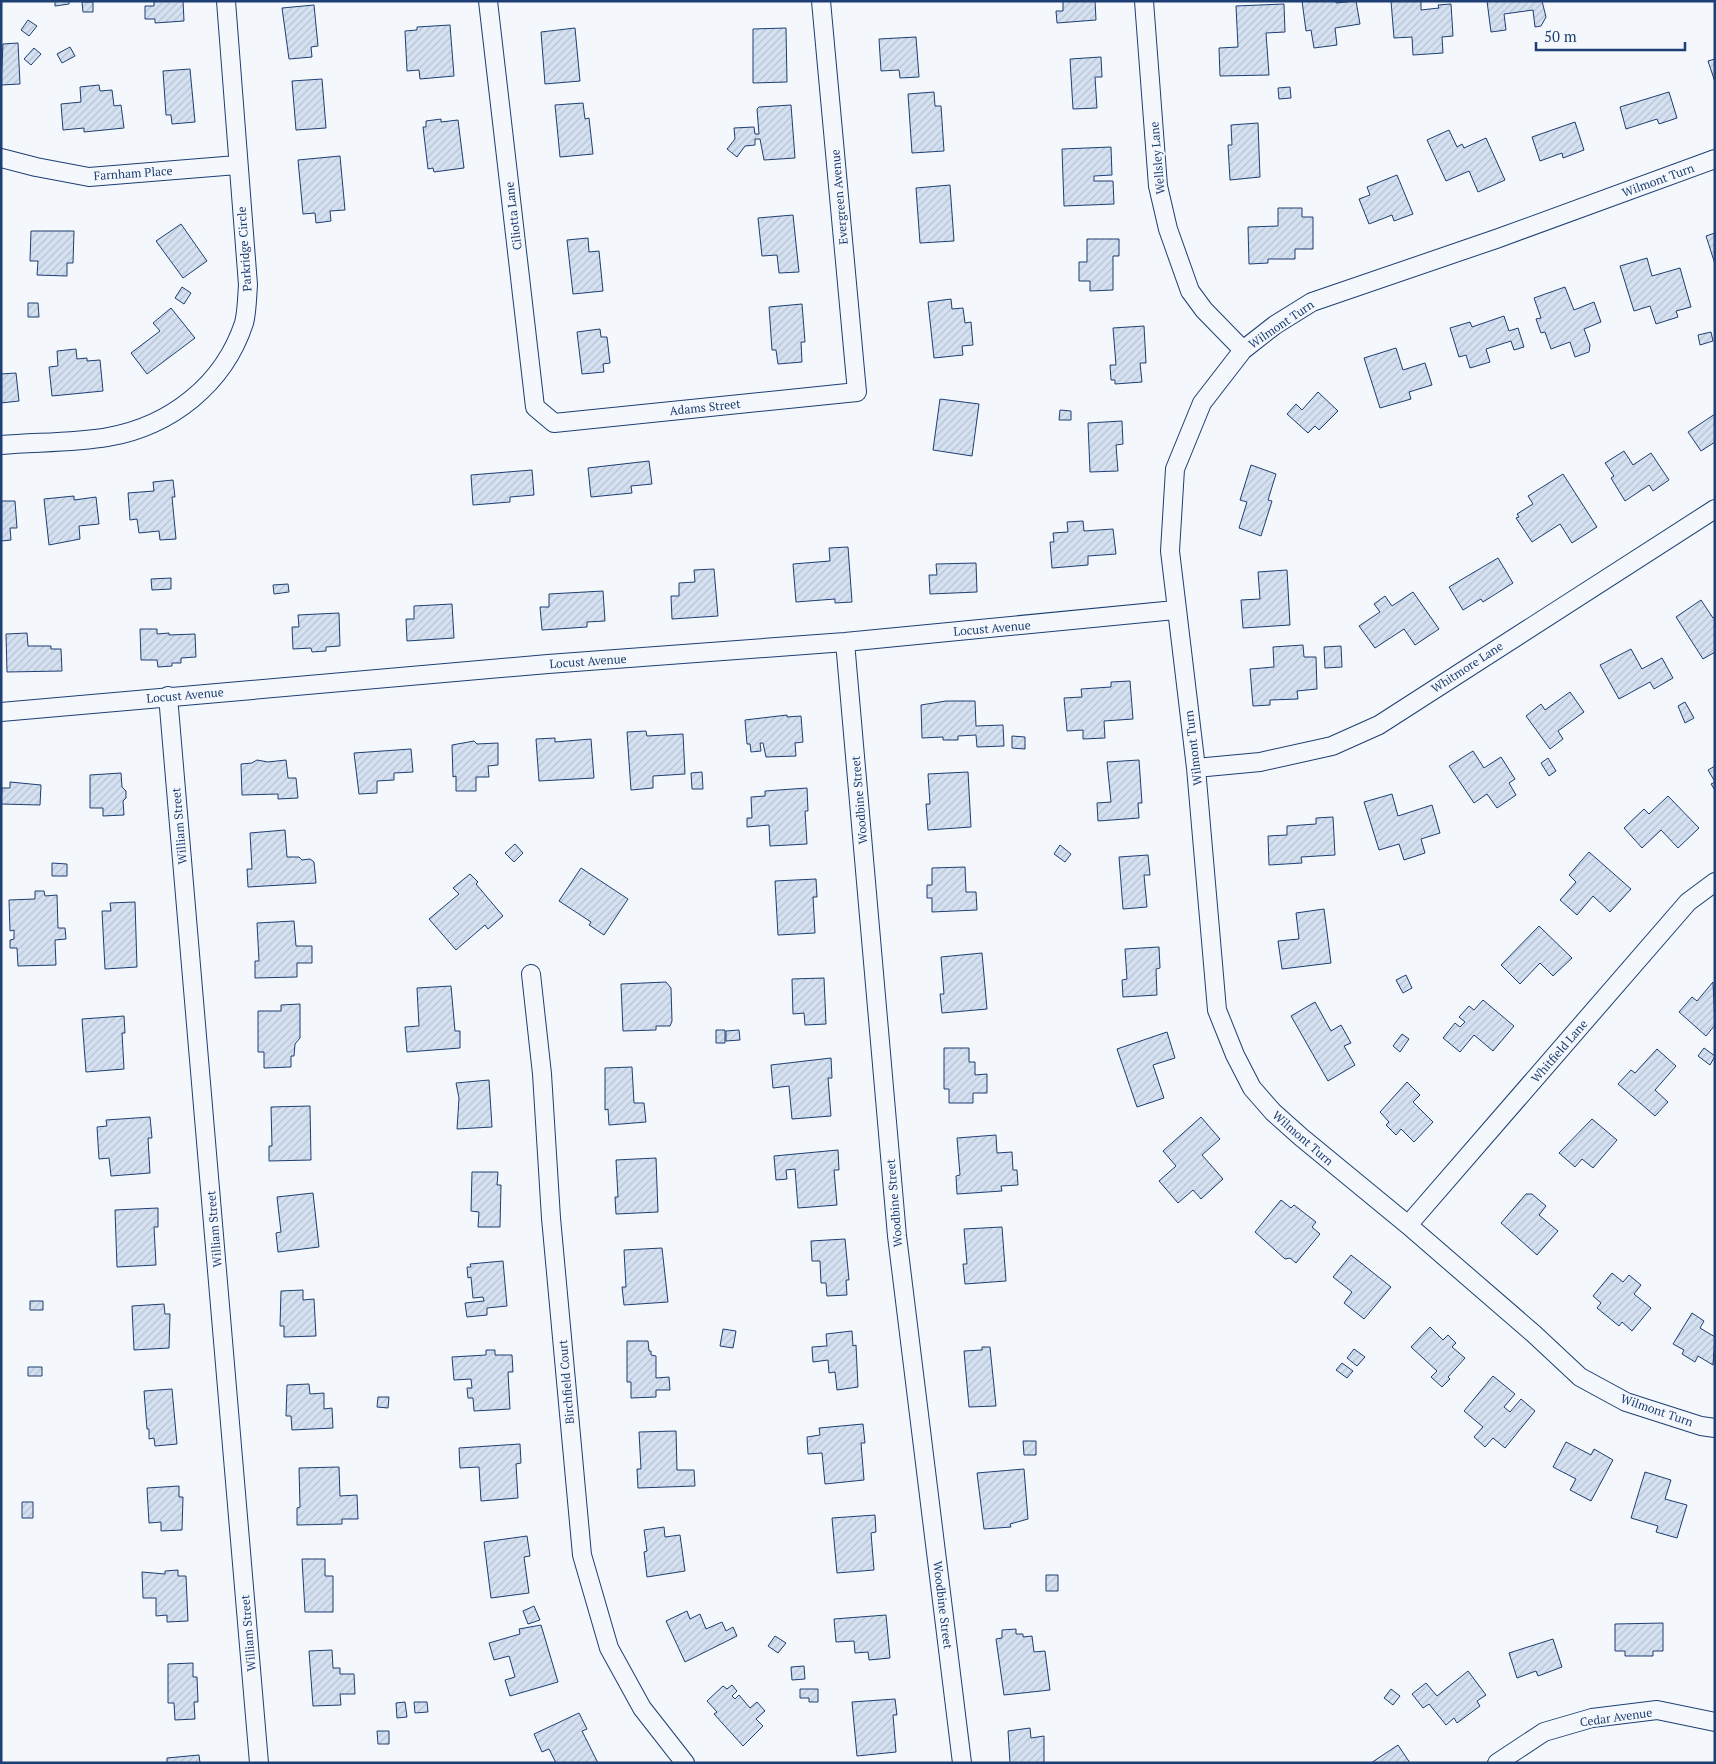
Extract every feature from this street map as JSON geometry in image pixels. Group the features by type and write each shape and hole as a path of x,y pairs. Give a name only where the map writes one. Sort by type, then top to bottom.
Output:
{"street":[{"name":"Parkridge Circle","path":"1,444 108,437 145,426 187,404 212,381 231,355 244,321 248,285 247,257 237,165 226,1"},
{"name":"Ciliotta Lane","path":"488,1 535,407 554,423"},
{"name":"Evergreen Avenue","path":"821,1 857,392"},
{"name":"Wellsley Lane","path":"1144,1 1158,186 1168,230 1190,292 1204,310 1242,350"},
{"name":"Farnham Place","path":"1,158 36,168 89,177 237,165"},
{"name":"Wilmont Turn","path":"1715,159 1496,239 1312,302 1275,325 1242,350 1202,403 1175,469 1170,551 1175,610 1196,768 1217,1010 1235,1056 1252,1088 1273,1112 1408,1224 1527,1327 1580,1377 1626,1402 1701,1426 1715,1428"},
{"name":"Adams Street","path":"554,423 857,392"},
{"name":"Whitmore Lane","path":"1196,768 1260,762 1332,746 1379,725 1715,509"},
{"name":"Locust Avenue","path":"1,712 538,664 845,642 1175,610"},
{"name":"Woodbine Street","path":"845,642 897,1236 962,1763"},
{"name":"William Street","path":"168,696 259,1763"},
{"name":"Whitfield Lane","path":"1408,1224 1688,902 1715,882"},
{"name":"Birchfield Court","path":"531,974 542,1074 551,1218 582,1555 609,1648 642,1708 685,1763"},
{"name":"Cedar Avenue","path":"1497,1763 1544,1732 1592,1718 1657,1710 1715,1722"}],"building":[{"path":"55,1 69,1 69,4 55,6"},
{"path":"154,1 183,1 184,21 155,23 155,19 145,19 145,6 154,6"},
{"path":"1063,1 1095,1 1096,20 1057,23 1056,11 1063,11"},
{"path":"1302,1 1336,1 1336,3 1356,1 1360,24 1335,28 1337,45 1314,48 1311,30 1306,31"},
{"path":"1391,1 1421,1 1421,10 1439,8 1438,5 1451,4 1453,36 1442,37 1443,53 1413,55 1412,37 1394,38"},
{"path":"1487,1 1542,1 1546,17 1541,26 1535,27 1533,10 1504,14 1506,30 1491,32"},
{"path":"82,2 93,2 93,12 83,12"},
{"path":"1284,4 1285,32 1266,33 1269,75 1220,76 1219,48 1238,47 1236,6"},
{"path":"314,5 318,46 311,47 312,57 289,59 282,8"},
{"path":"28,20 37,26 29,36 21,30"},
{"path":"450,25 454,76 420,79 419,70 407,71 405,31 417,30 417,27"},
{"path":"575,28 580,81 545,84 541,32"},
{"path":"786,28 787,82 753,83 753,29"},
{"path":"916,37 919,77 900,78 899,70 881,71 879,39"},
{"path":"18,43 20,84 1,85 3,44"},
{"path":"70,47 75,56 62,63 57,54"},
{"path":"34,48 41,54 31,65 24,59"},
{"path":"1101,57 1102,77 1095,77 1097,108 1073,109 1070,59"},
{"path":"1715,59 1715,82 1708,61"},
{"path":"190,69 195,122 172,124 171,115 166,115 163,71"},
{"path":"322,79 326,128 296,130 292,81"},
{"path":"99,85 100,91 112,90 114,106 121,105 124,128 84,132 84,128 63,130 61,104 81,102 80,87"},
{"path":"1290,87 1291,98 1279,99 1278,88"},
{"path":"934,92 935,106 941,106 944,151 912,153 908,94"},
{"path":"1669,92 1677,118 1659,124 1657,119 1626,129 1620,107"},
{"path":"583,103 585,119 589,118 593,154 560,157 555,105"},
{"path":"791,105 795,158 764,160 760,139 755,139 755,145 745,146 737,157 727,149 735,139 734,128 754,127 755,134 759,134 757,109 759,107"},
{"path":"441,119 441,122 458,120 464,168 434,172 433,168 428,169 423,127 426,127 426,121"},
{"path":"1575,122 1584,150 1563,158 1562,153 1540,161 1532,137"},
{"path":"1258,123 1260,177 1230,180 1228,145 1232,145 1231,125"},
{"path":"1449,130 1457,147 1462,144 1464,148 1486,138 1505,180 1478,192 1469,171 1446,181 1427,140"},
{"path":"1111,147 1112,175 1094,176 1094,181 1113,181 1114,204 1064,206 1062,149"},
{"path":"340,156 345,210 330,211 331,221 316,223 315,213 303,214 298,160"},
{"path":"1397,175 1413,214 1394,221 1392,215 1369,224 1359,199 1370,195 1367,187"},
{"path":"950,185 954,241 920,243 916,188"},
{"path":"1278,208 1302,208 1302,217 1313,217 1313,249 1295,249 1295,259 1268,259 1268,263 1249,264 1248,227 1278,226"},
{"path":"793,215 799,272 779,273 777,255 762,256 758,218"},
{"path":"181,224 207,261 183,278 156,241"},
{"path":"31,231 74,231 73,263 67,263 67,276 37,275 38,261 30,261"},
{"path":"1715,233 1715,264 1706,236"},
{"path":"588,238 589,252 599,251 603,291 573,294 567,240"},
{"path":"1087,239 1119,239 1119,256 1113,256 1113,290 1090,291 1090,281 1079,281 1079,262 1087,262"},
{"path":"1647,258 1652,276 1680,268 1691,307 1676,311 1678,317 1656,324 1650,306 1634,311 1620,266"},
{"path":"182,287 191,293 184,304 175,298"},
{"path":"1565,287 1574,310 1594,302 1601,322 1584,329 1590,345 1589,352 1575,357 1570,342 1551,349 1545,332 1541,333 1536,319 1541,318 1534,298"},
{"path":"951,299 952,309 963,308 965,323 971,322 973,345 962,346 963,355 934,358 928,302"},
{"path":"28,303 38,303 39,317 28,317"},
{"path":"802,304 805,342 801,342 802,362 778,364 776,350 772,350 769,307"},
{"path":"171,308 195,338 147,374 131,353 160,331 153,323"},
{"path":"1504,316 1509,331 1518,328 1524,347 1514,350 1511,341 1486,349 1490,362 1470,368 1466,355 1459,357 1450,328 1470,322 1472,327"},
{"path":"1144,326 1146,363 1140,363 1142,382 1115,384 1115,380 1111,380 1110,365 1116,365 1113,328"},
{"path":"600,329 601,337 607,337 610,363 603,364 604,372 582,374 577,332"},
{"path":"1711,332 1713,341 1700,345 1698,335"},
{"path":"1396,348 1403,370 1425,363 1432,385 1409,392 1411,399 1380,408 1364,358"},
{"path":"76,349 77,359 87,358 87,361 100,360 103,391 52,396 49,367 58,366 57,351"},
{"path":"16,373 19,401 1,403 1,374"},
{"path":"1318,392 1338,411 1319,430 1315,426 1308,433 1287,414 1296,404 1302,410"},
{"path":"940,399 979,404 972,456 933,450"},
{"path":"1060,410 1071,411 1071,420 1059,420"},
{"path":"1715,414 1715,442 1701,451 1688,432"},
{"path":"1122,421 1123,444 1116,445 1118,471 1090,472 1088,423"},
{"path":"1624,451 1633,465 1651,453 1669,480 1653,491 1649,485 1625,501 1611,478 1614,476 1605,463"},
{"path":"649,461 652,484 631,486 632,493 591,497 588,468"},
{"path":"1251,465 1276,474 1268,500 1272,501 1261,536 1239,528 1247,502 1240,500"},
{"path":"532,470 534,495 510,497 510,502 473,505 471,475"},
{"path":"1563,474 1597,527 1572,543 1560,524 1532,542 1516,518 1519,517 1517,514 1533,504 1528,496"},
{"path":"173,480 175,497 172,497 176,539 160,540 159,531 139,533 137,519 130,520 128,493 154,491 153,482"},
{"path":"74,496 74,500 96,497 99,524 79,526 80,539 49,545 44,499"},
{"path":"1,501 15,501 17,528 10,528 11,540 1,541"},
{"path":"1083,521 1084,531 1113,529 1116,554 1088,556 1088,565 1052,568 1050,542 1054,542 1053,533 1068,532 1067,522"},
{"path":"848,547 852,602 835,603 835,599 796,602 793,564 830,561 829,548"},
{"path":"1498,558 1513,583 1483,602 1481,599 1463,610 1449,587"},
{"path":"976,563 977,592 930,594 929,575 937,575 936,564"},
{"path":"714,569 718,616 672,619 671,596 679,596 679,583 695,582 694,570"},
{"path":"1287,570 1290,625 1243,628 1241,600 1260,599 1258,572"},
{"path":"171,578 171,589 152,590 151,579"},
{"path":"288,584 289,592 274,594 273,585"},
{"path":"603,591 605,621 587,622 587,627 542,630 540,607 549,607 549,594"},
{"path":"1413,592 1439,629 1415,645 1404,629 1375,648 1359,626 1380,612 1374,604 1385,596 1392,606"},
{"path":"1701,600 1713,618 1715,617 1715,652 1703,659 1676,617"},
{"path":"452,604 454,638 407,641 406,619 414,619 414,606"},
{"path":"339,613 340,646 326,647 326,651 312,652 311,648 293,649 292,627 299,627 298,615"},
{"path":"140,629 157,629 157,634 195,634 196,657 181,658 181,663 172,663 172,666 158,667 157,660 141,660"},
{"path":"27,633 28,646 51,646 51,649 61,649 62,671 7,672 6,634"},
{"path":"1303,645 1304,657 1316,657 1317,689 1297,691 1298,699 1270,700 1270,705 1253,706 1250,669 1274,667 1273,647"},
{"path":"1341,646 1342,667 1325,668 1324,647"},
{"path":"1631,649 1642,669 1662,658 1673,678 1654,689 1650,682 1619,699 1600,665"},
{"path":"1130,681 1133,719 1104,721 1105,738 1083,739 1083,730 1067,731 1064,698 1082,697 1081,689 1111,687 1111,682"},
{"path":"1570,692 1584,712 1558,731 1563,739 1550,749 1526,716 1541,704 1545,710"},
{"path":"946,701 975,701 976,726 1003,725 1004,746 977,747 976,735 958,736 958,740 943,740 943,737 922,738 921,705"},
{"path":"1685,702 1694,718 1685,723 1678,706"},
{"path":"787,715 787,717 801,716 803,742 795,743 796,756 766,757 763,743 760,743 761,751 751,752 750,744 747,744 745,720"},
{"path":"646,731 647,736 683,734 685,774 653,776 653,788 631,790 627,732"},
{"path":"1012,736 1025,737 1025,749 1012,748"},
{"path":"555,738 555,742 591,739 594,778 539,781 536,739"},
{"path":"474,741 477,744 498,743 498,765 488,766 489,777 476,777 476,791 456,791 456,776 453,777 452,745"},
{"path":"411,749 413,772 394,773 394,780 377,781 377,793 359,794 354,753"},
{"path":"1473,751 1484,768 1501,757 1515,779 1509,783 1516,795 1497,808 1487,794 1474,803 1449,766"},
{"path":"1548,758 1556,771 1549,776 1541,763"},
{"path":"257,760 268,762 286,760 288,778 296,778 298,798 278,799 278,794 242,795 241,764 252,763"},
{"path":"1139,760 1142,803 1138,803 1139,818 1098,821 1097,803 1111,802 1107,762"},
{"path":"1715,766 1715,782 1708,770"},
{"path":"702,772 703,789 692,789 691,773"},
{"path":"968,772 971,827 928,830 926,804 930,804 928,774"},
{"path":"121,773 122,787 126,791 126,798 123,801 124,815 103,816 103,808 90,808 90,775"},
{"path":"10,782 41,785 40,805 1,804 2,788 10,788"},
{"path":"1715,782 1715,790 1711,784"},
{"path":"807,788 808,811 805,811 807,844 770,846 769,825 747,827 747,818 752,818 751,797 765,796 765,791"},
{"path":"1392,794 1398,816 1432,805 1440,833 1421,839 1425,853 1404,860 1399,844 1379,850 1364,802"},
{"path":"1668,796 1699,828 1678,848 1661,830 1642,848 1624,828 1644,809 1649,814"},
{"path":"1333,817 1335,855 1301,857 1302,863 1269,865 1268,836 1287,835 1287,826 1316,824 1316,818"},
{"path":"285,830 287,857 299,857 302,860 310,859 314,862 316,883 248,887 247,869 252,869 250,833"},
{"path":"515,844 523,853 514,862 505,853"},
{"path":"1060,845 1071,854 1065,862 1054,854"},
{"path":"1589,852 1631,889 1610,912 1593,896 1577,915 1560,900 1576,882 1569,875"},
{"path":"1148,855 1150,875 1144,875 1147,907 1123,909 1119,857"},
{"path":"52,863 67,864 67,876 52,876"},
{"path":"965,867 966,892 976,892 977,910 932,912 932,898 927,898 927,885 932,885 932,868"},
{"path":"581,868 628,899 604,935 589,925 591,922 559,901"},
{"path":"470,874 503,916 488,929 485,925 456,950 429,919 459,894 453,888"},
{"path":"816,879 817,897 813,897 815,933 778,935 775,881"},
{"path":"35,891 44,891 45,896 57,895 58,928 65,928 66,939 55,940 56,965 18,966 17,948 10,948 10,940 14,939 14,930 10,931 9,900 35,899"},
{"path":"135,902 137,967 105,969 102,911 111,911 110,903"},
{"path":"1324,909 1331,963 1282,969 1278,941 1299,939 1296,913"},
{"path":"294,921 296,946 312,946 312,963 297,963 297,977 255,978 255,961 259,961 257,923"},
{"path":"1539,926 1572,958 1553,976 1540,963 1520,984 1501,965"},
{"path":"1159,947 1160,968 1156,969 1157,995 1123,997 1122,980 1127,979 1125,949"},
{"path":"982,953 987,1009 942,1013 940,994 944,994 941,957"},
{"path":"1406,975 1412,988 1403,993 1396,980"},
{"path":"824,978 826,1024 805,1025 804,1013 793,1014 792,979"},
{"path":"666,982 671,988 672,1021 670,1026 656,1026 656,1030 623,1031 621,984"},
{"path":"1713,982 1715,1025 1706,1036 1679,1012 1692,997 1697,1001"},
{"path":"451,986 455,1031 460,1031 460,1048 407,1052 405,1027 419,1026 417,988"},
{"path":"1483,1000 1514,1026 1493,1051 1474,1035 1460,1052 1443,1038 1455,1023 1460,1027 1465,1022 1459,1017 1469,1006 1474,1010"},
{"path":"1315,1002 1331,1031 1341,1025 1351,1043 1344,1046 1355,1065 1328,1081 1291,1016"},
{"path":"300,1004 300,1038 295,1044 294,1056 291,1056 291,1067 264,1068 264,1052 258,1052 258,1011 281,1011 281,1005"},
{"path":"124,1016 125,1033 122,1033 124,1069 86,1072 82,1019"},
{"path":"716,1030 725,1030 725,1043 716,1043"},
{"path":"739,1030 740,1040 726,1041 726,1031"},
{"path":"1167,1032 1175,1058 1153,1065 1164,1098 1137,1107 1117,1049"},
{"path":"1402,1034 1409,1039 1400,1052 1393,1046"},
{"path":"944,1048 969,1048 969,1062 975,1062 975,1075 987,1074 987,1093 973,1093 973,1103 949,1103 949,1089 944,1089"},
{"path":"1704,1048 1715,1056 1710,1065 1698,1056"},
{"path":"1657,1049 1676,1066 1655,1090 1668,1102 1655,1116 1618,1084 1631,1070 1635,1073"},
{"path":"831,1058 832,1078 828,1078 831,1116 792,1119 789,1086 773,1088 771,1065"},
{"path":"632,1067 634,1103 644,1103 646,1122 609,1125 608,1109 605,1110 605,1068"},
{"path":"489,1080 492,1127 457,1129 459,1098 456,1083"},
{"path":"1407,1082 1420,1095 1413,1102 1433,1122 1414,1142 1401,1129 1396,1135 1386,1125 1389,1122 1380,1112"},
{"path":"310,1106 311,1160 269,1161 269,1146 272,1146 271,1107"},
{"path":"150,1117 152,1138 148,1138 150,1173 111,1176 109,1158 99,1159 97,1127 107,1126 106,1120"},
{"path":"1201,1117 1220,1139 1202,1155 1223,1179 1201,1199 1193,1190 1178,1203 1159,1181 1176,1166 1163,1151"},
{"path":"1592,1119 1617,1140 1593,1168 1582,1159 1575,1167 1559,1153"},
{"path":"996,1135 997,1153 1012,1152 1013,1170 1017,1170 1018,1185 1001,1186 1002,1191 957,1194 956,1176 960,1175 957,1138"},
{"path":"838,1150 839,1170 834,1170 837,1205 798,1208 795,1169 786,1170 787,1179 776,1180 774,1156"},
{"path":"656,1158 658,1212 616,1214 615,1197 618,1197 616,1160"},
{"path":"472,1172 498,1172 497,1185 501,1185 500,1227 478,1227 479,1212 471,1211"},
{"path":"313,1193 319,1247 278,1252 276,1233 281,1232 277,1197"},
{"path":"1526,1194 1532,1194 1546,1206 1539,1215 1558,1231 1537,1255 1501,1223"},
{"path":"1281,1200 1291,1208 1294,1205 1316,1222 1312,1227 1320,1234 1296,1263 1290,1258 1285,1259 1255,1232"},
{"path":"158,1208 158,1227 154,1227 156,1265 117,1267 115,1210"},
{"path":"1002,1227 1006,1281 965,1284 963,1264 967,1264 964,1229"},
{"path":"845,1239 849,1280 846,1280 847,1295 827,1296 826,1283 821,1283 820,1261 812,1261 811,1241"},
{"path":"662,1248 668,1302 624,1305 622,1287 626,1287 624,1250"},
{"path":"1351,1255 1391,1287 1364,1319 1344,1303 1352,1292 1333,1277"},
{"path":"503,1261 507,1306 487,1308 487,1315 467,1317 465,1303 484,1301 483,1297 473,1298 471,1277 468,1278 467,1267 471,1267 470,1264"},
{"path":"1612,1273 1623,1282 1629,1275 1641,1285 1634,1294 1651,1308 1632,1331 1622,1322 1619,1326 1597,1308 1601,1303 1593,1296"},
{"path":"303,1290 303,1300 314,1299 316,1336 284,1337 284,1326 280,1326 281,1291"},
{"path":"30,1301 43,1301 43,1310 30,1310"},
{"path":"164,1304 165,1314 170,1314 169,1348 134,1350 132,1306"},
{"path":"1692,1313 1704,1321 1700,1328 1715,1337 1713,1365 1698,1356 1695,1362 1682,1354 1684,1350 1673,1344"},
{"path":"1430,1327 1443,1340 1448,1335 1456,1343 1452,1347 1465,1358 1448,1377 1450,1379 1442,1387 1431,1377 1437,1371 1411,1347"},
{"path":"723,1329 736,1331 733,1348 720,1346"},
{"path":"852,1331 853,1346 856,1345 858,1387 837,1390 835,1372 829,1373 828,1360 813,1362 812,1347 827,1346 826,1334"},
{"path":"627,1341 648,1341 651,1355 656,1356 656,1378 669,1377 670,1390 656,1390 656,1397 631,1398 631,1382 627,1382"},
{"path":"982,1347 990,1347 996,1406 969,1407 964,1351 982,1350"},
{"path":"1354,1349 1365,1357 1357,1366 1347,1358"},
{"path":"486,1350 495,1350 495,1355 512,1355 513,1372 508,1372 510,1409 474,1411 473,1398 468,1398 467,1388 472,1388 471,1379 454,1380 452,1357 486,1355"},
{"path":"1342,1363 1353,1371 1347,1378 1336,1370"},
{"path":"28,1367 42,1367 42,1376 28,1376"},
{"path":"1493,1376 1515,1394 1504,1407 1510,1412 1521,1399 1535,1411 1505,1448 1493,1438 1485,1447 1474,1437 1483,1427 1464,1411"},
{"path":"309,1384 310,1394 324,1393 324,1409 332,1408 333,1428 292,1430 291,1416 286,1416 287,1385"},
{"path":"172,1389 177,1444 155,1446 154,1438 149,1439 149,1429 147,1429 144,1391"},
{"path":"378,1397 389,1397 388,1408 377,1407"},
{"path":"863,1424 865,1443 861,1443 864,1480 825,1484 822,1453 808,1454 807,1437 820,1435 819,1428"},
{"path":"676,1431 677,1470 694,1470 695,1486 638,1488 637,1469 641,1469 639,1432"},
{"path":"1023,1441 1036,1441 1036,1455 1024,1455"},
{"path":"1566,1442 1591,1455 1594,1449 1613,1460 1591,1501 1570,1490 1576,1479 1553,1467"},
{"path":"520,1444 521,1463 516,1464 518,1498 481,1501 479,1467 460,1468 459,1448"},
{"path":"339,1467 340,1496 357,1495 358,1519 342,1519 342,1524 297,1525 297,1508 300,1507 299,1468"},
{"path":"1024,1469 1028,1519 1010,1524 1011,1527 984,1529 977,1473"},
{"path":"1645,1472 1671,1480 1665,1499 1687,1505 1677,1538 1656,1532 1658,1526 1631,1518"},
{"path":"179,1486 179,1497 183,1497 182,1530 161,1531 161,1522 149,1523 147,1488"},
{"path":"22,1502 33,1502 33,1518 22,1518"},
{"path":"875,1515 876,1532 871,1533 874,1570 837,1573 832,1518"},
{"path":"664,1527 665,1537 680,1535 685,1571 647,1577 644,1552 647,1551 644,1530"},
{"path":"527,1536 530,1556 524,1557 529,1593 491,1598 484,1542"},
{"path":"302,1559 325,1559 325,1576 333,1576 333,1612 305,1612"},
{"path":"178,1570 178,1576 186,1576 188,1621 167,1622 167,1615 156,1616 156,1598 143,1598 142,1572 165,1574 165,1571"},
{"path":"1046,1575 1058,1575 1058,1591 1046,1591"},
{"path":"534,1606 540,1620 528,1624 523,1611"},
{"path":"687,1611 690,1619 700,1614 706,1629 722,1622 726,1631 733,1627 737,1636 685,1662 666,1621"},
{"path":"886,1615 890,1658 869,1660 868,1652 855,1653 854,1641 836,1642 834,1619"},
{"path":"1663,1623 1663,1651 1653,1651 1653,1656 1625,1656 1625,1651 1615,1651 1615,1624"},
{"path":"541,1625 558,1682 510,1696 505,1680 515,1677 509,1656 494,1660 489,1643 520,1634 519,1629"},
{"path":"1016,1629 1016,1634 1023,1634 1023,1637 1032,1636 1034,1652 1045,1651 1050,1690 1004,1695 996,1639 1002,1638 1002,1630"},
{"path":"775,1636 786,1643 778,1653 768,1646"},
{"path":"1553,1639 1562,1667 1538,1676 1536,1671 1517,1678 1509,1653"},
{"path":"332,1650 333,1668 340,1668 340,1674 354,1674 355,1694 340,1694 341,1705 313,1706 309,1651"},
{"path":"193,1663 193,1677 197,1677 198,1702 194,1702 195,1719 175,1720 174,1703 168,1703 168,1664"},
{"path":"804,1666 805,1679 792,1680 791,1667"},
{"path":"1468,1671 1486,1695 1477,1701 1480,1706 1457,1723 1454,1718 1446,1725 1429,1704 1423,1708 1412,1694 1426,1683 1437,1696"},
{"path":"732,1685 737,1691 732,1696 735,1699 739,1695 750,1708 757,1702 765,1711 756,1719 763,1726 743,1746 714,1714 717,1712 707,1701 723,1686 727,1689"},
{"path":"800,1689 818,1689 818,1702 809,1702 809,1698 800,1698"},
{"path":"1391,1689 1400,1696 1393,1705 1384,1698"},
{"path":"895,1699 897,1715 893,1715 896,1752 857,1756 852,1702"},
{"path":"405,1702 407,1717 397,1718 396,1703"},
{"path":"414,1702 427,1702 428,1712 415,1713"},
{"path":"579,1713 587,1729 582,1731 598,1763 556,1763 549,1749 542,1752 534,1734"},
{"path":"1030,1728 1031,1738 1044,1736 1044,1763 1010,1763 1008,1731"},
{"path":"377,1731 389,1731 389,1744 378,1744"},
{"path":"1398,1745 1410,1763 1371,1763"},
{"path":"199,1755 200,1763 167,1763 167,1758"}]}
